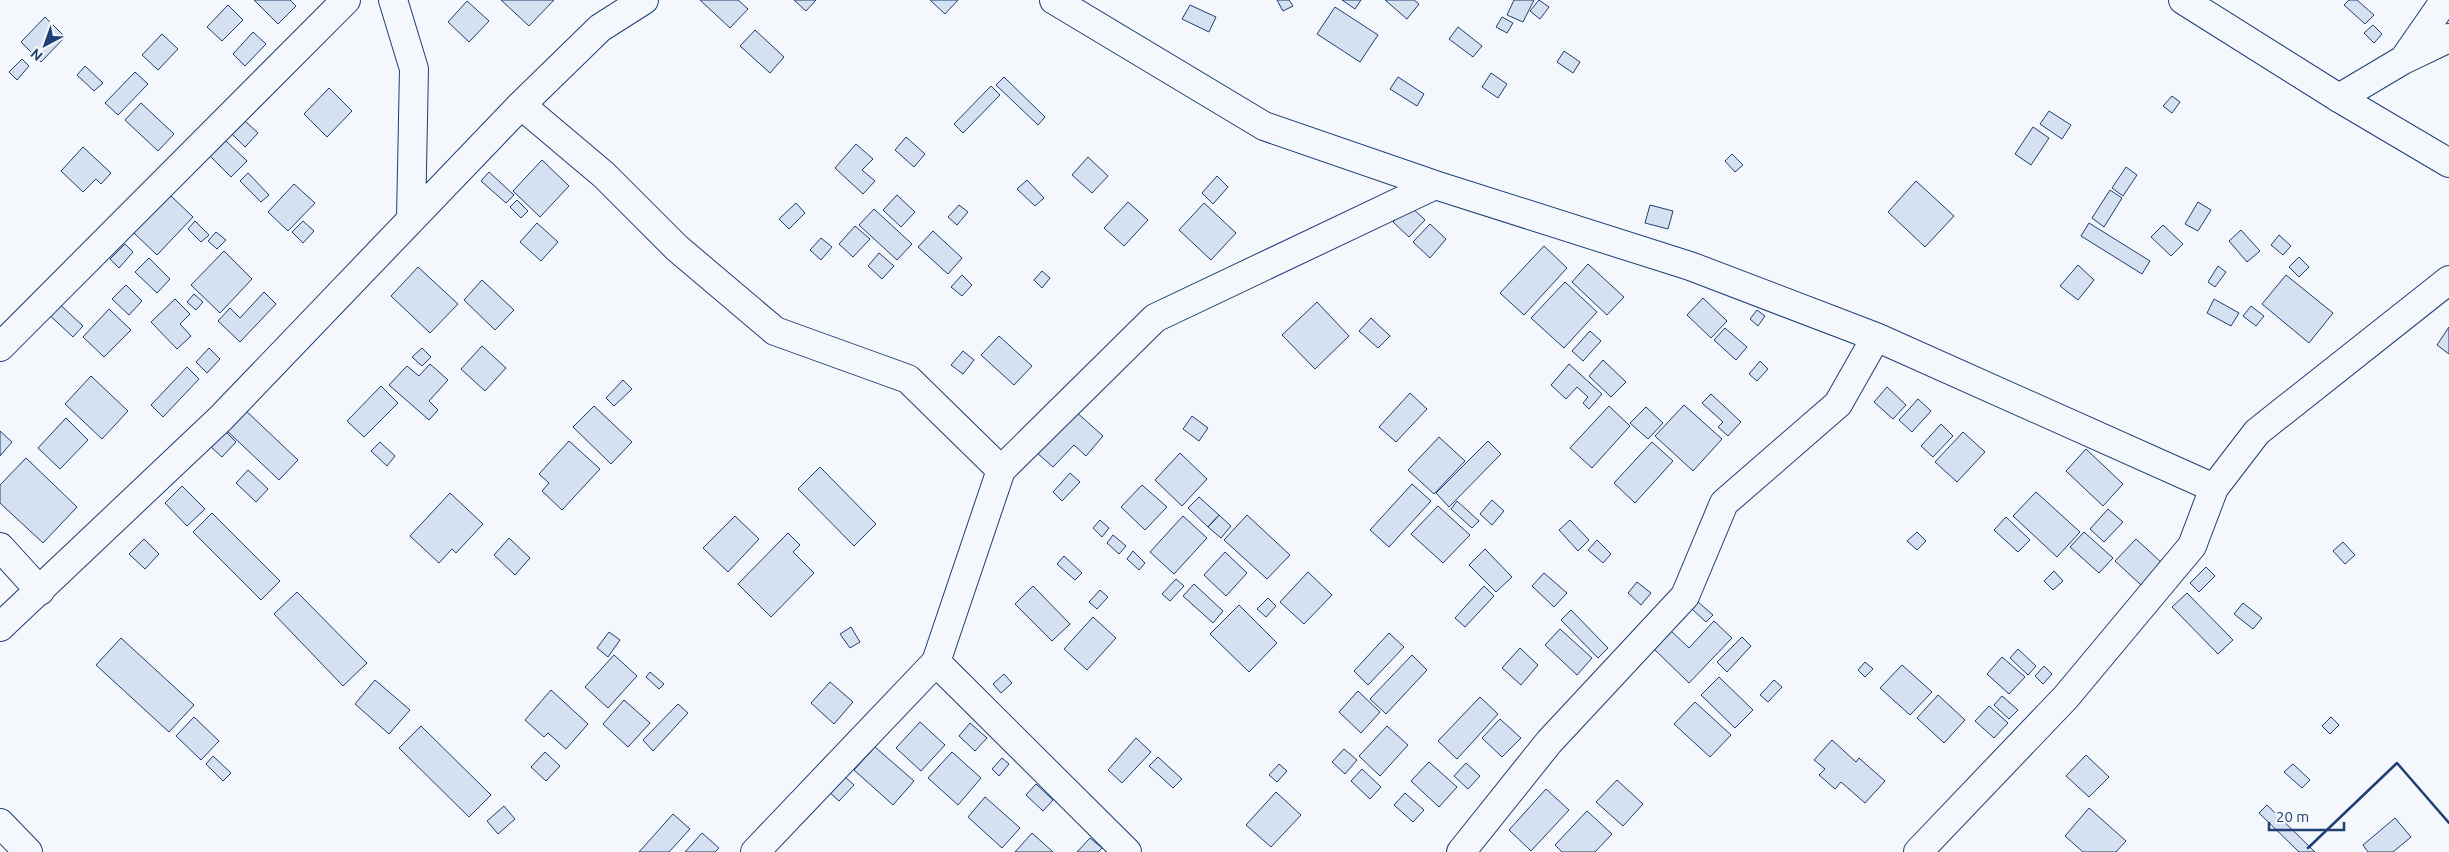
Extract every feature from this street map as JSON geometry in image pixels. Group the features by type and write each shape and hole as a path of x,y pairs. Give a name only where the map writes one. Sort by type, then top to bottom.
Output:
{"street":[{"path":"0,347 346,0"},
{"path":"394,0 414,70 411,220"},
{"path":"0,627 222,418 521,105 600,28 644,0"},
{"path":"1054,0 1264,126 1435,185 1690,266 1876,338 2214,488"},
{"path":"2183,0 2339,98 2449,163"},
{"path":"2404,60 2444,0"},
{"path":"2339,98 2404,60 2449,38"},
{"path":"521,105 604,175 677,248 775,332 908,379 1001,470"},
{"path":"756,852 936,662 1001,470 1155,318 1435,185"},
{"path":"1918,852 2066,696 2192,546 2214,488 2257,432 2449,280"},
{"path":"1461,852 1550,742 1685,596 1724,503 1838,404 1876,338"},
{"path":"0,547 40,591"},
{"path":"936,662 1127,852"},
{"path":"0,823 28,852"}],"building":[{"path":"254,0 290,0 296,6 278,24"},
{"path":"501,0 554,0 529,26"},
{"path":"700,0 738,0 748,9 730,28"},
{"path":"794,0 816,0 806,11"},
{"path":"930,0 958,0 945,14"},
{"path":"1277,0 1289,0 1293,6 1283,11"},
{"path":"1342,0 1361,0 1355,9"},
{"path":"1385,0 1414,0 1419,4 1407,19"},
{"path":"1514,0 1534,0 1523,22 1507,15"},
{"path":"1539,0 1549,7 1540,19 1530,11"},
{"path":"2349,0 2357,0 2374,15 2365,24 2344,5"},
{"path":"467,1 489,21 469,42 448,22"},
{"path":"228,5 243,20 222,41 207,27"},
{"path":"1190,5 1216,17 1209,32 1182,19"},
{"path":"1335,7 1378,35 1360,62 1317,34"},
{"path":"45,17 65,37 41,62 21,42"},
{"path":"1502,17 1513,23 1507,33 1496,27"},
{"path":"2373,25 2382,34 2374,43 2364,33"},
{"path":"1458,27 1482,46 1473,57 1449,39"},
{"path":"755,30 784,57 770,73 740,46"},
{"path":"253,32 266,44 245,66 233,54"},
{"path":"162,34 178,49 158,70 142,55"},
{"path":"1564,51 1580,62 1573,73 1557,62"},
{"path":"22,59 29,66 17,80 9,72"},
{"path":"85,66 103,83 94,91 77,75"},
{"path":"135,72 148,84 118,115 105,103"},
{"path":"1491,73 1507,84 1498,98 1482,87"},
{"path":"1004,77 1045,117 1038,125 996,85"},
{"path":"1398,77 1424,94 1417,106 1390,89"},
{"path":"991,86 1000,95 963,133 954,124"},
{"path":"329,88 352,111 327,137 304,114"},
{"path":"2172,96 2180,102 2172,113 2163,106"},
{"path":"141,103 174,134 158,151 125,120"},
{"path":"2049,111 2071,125 2062,139 2040,124"},
{"path":"245,121 258,133 245,147 232,134"},
{"path":"2033,127 2049,138 2031,165 2015,154"},
{"path":"906,137 925,154 914,167 895,150"},
{"path":"225,140 247,161 231,177 210,156"},
{"path":"856,144 873,159 862,170 875,181 863,194 835,168"},
{"path":"83,147 111,173 101,184 96,179 83,192 61,171"},
{"path":"1732,154 1743,165 1735,172 1725,161"},
{"path":"1088,157 1108,176 1092,193 1072,175"},
{"path":"542,160 569,186 540,217 513,191"},
{"path":"2126,167 2137,175 2123,196 2112,188"},
{"path":"489,172 514,195 506,203 481,181"},
{"path":"248,173 269,195 261,202 240,181"},
{"path":"1217,176 1228,187 1213,204 1202,193"},
{"path":"1027,180 1044,198 1035,206 1017,189"},
{"path":"1916,181 1954,216 1925,247 1888,212"},
{"path":"294,184 315,203 288,231 268,212"},
{"path":"2110,190 2122,198 2104,227 2092,218"},
{"path":"170,195 193,217 157,255 134,233"},
{"path":"897,195 915,212 901,227 883,210"},
{"path":"517,200 528,211 521,218 510,207"},
{"path":"1128,202 1148,220 1124,246 1104,228"},
{"path":"2198,202 2211,210 2198,231 2185,224"},
{"path":"796,203 805,213 789,229 779,219"},
{"path":"1204,203 1236,233 1211,260 1179,230"},
{"path":"959,205 968,212 957,225 948,217"},
{"path":"1409,205 1425,220 1409,237 1393,222"},
{"path":"1650,205 1673,211 1668,229 1645,223"},
{"path":"874,209 912,244 897,260 859,225"},
{"path":"195,221 209,235 201,242 188,229"},
{"path":"303,221 314,231 303,243 292,232"},
{"path":"537,223 558,242 541,261 520,242"},
{"path":"2089,223 2150,261 2142,274 2081,236"},
{"path":"1430,224 1446,239 1430,258 1413,242"},
{"path":"2163,225 2183,244 2171,256 2151,237"},
{"path":"855,226 870,239 853,257 839,244"},
{"path":"2241,230 2260,251 2247,262 2229,241"},
{"path":"933,231 962,258 948,274 918,247"},
{"path":"216,232 226,240 217,249 208,241"},
{"path":"2279,235 2291,246 2283,255 2271,245"},
{"path":"821,238 832,247 821,260 810,250"},
{"path":"125,244 133,252 119,268 110,259"},
{"path":"1544,246 1567,268 1524,315 1500,293"},
{"path":"224,251 252,279 220,313 191,285"},
{"path":"879,253 894,266 882,279 868,266"},
{"path":"2299,257 2309,267 2299,277 2289,267"},
{"path":"149,258 170,279 157,293 135,272"},
{"path":"1588,264 1624,297 1607,315 1572,282"},
{"path":"2078,265 2094,280 2078,300 2060,286"},
{"path":"2218,266 2226,272 2215,287 2208,282"},
{"path":"418,267 458,304 430,333 391,296"},
{"path":"1042,271 1050,278 1042,288 1034,280"},
{"path":"962,275 972,285 962,296 951,287"},
{"path":"2286,275 2333,313 2309,343 2262,304"},
{"path":"482,280 514,310 495,330 464,300"},
{"path":"1565,282 1597,312 1564,348 1531,318"},
{"path":"126,285 142,301 129,315 112,299"},
{"path":"264,292 276,304 240,342 218,321 230,308 240,318"},
{"path":"194,294 203,302 196,310 187,302"},
{"path":"1703,298 1727,321 1711,338 1687,315"},
{"path":"54,299 83,326 73,337 44,310"},
{"path":"175,299 190,314 180,324 191,336 177,349 151,322"},
{"path":"2214,299 2239,313 2231,326 2207,313"},
{"path":"1317,302 1349,336 1315,369 1282,335"},
{"path":"2251,306 2264,316 2256,326 2243,316"},
{"path":"109,309 131,330 104,357 83,337"},
{"path":"1757,310 1765,316 1758,326 1750,319"},
{"path":"1371,318 1390,336 1378,348 1359,331"},
{"path":"2449,327 2449,354 2437,345"},
{"path":"1725,328 1747,347 1736,360 1714,340"},
{"path":"1590,331 1601,341 1583,361 1572,351"},
{"path":"999,336 1032,366 1014,385 981,355"},
{"path":"482,346 506,368 485,391 461,369"},
{"path":"209,348 220,359 207,373 196,362"},
{"path":"422,348 431,357 422,366 412,357"},
{"path":"963,351 974,360 963,374 951,365"},
{"path":"1603,360 1626,382 1611,397 1589,376"},
{"path":"1760,361 1768,369 1757,381 1749,374"},
{"path":"430,364 448,380 429,401 438,410 429,420 389,385 407,366 419,376"},
{"path":"1569,364 1602,394 1589,409 1583,403 1588,397 1577,387 1566,399 1551,385"},
{"path":"187,367 199,379 163,417 151,405"},
{"path":"91,376 128,411 102,439 65,404"},
{"path":"623,380 632,389 614,406 606,398"},
{"path":"381,386 398,403 364,437 347,421"},
{"path":"1887,387 1906,405 1893,419 1874,402"},
{"path":"1410,393 1427,409 1396,442 1379,427"},
{"path":"1711,394 1741,422 1728,436 1718,427 1723,422 1702,403"},
{"path":"1918,399 1931,411 1912,432 1899,420"},
{"path":"1684,405 1722,439 1693,471 1655,436"},
{"path":"594,406 632,442 611,464 573,427"},
{"path":"1609,406 1630,426 1592,468 1570,448"},
{"path":"1646,407 1663,423 1648,439 1630,423"},
{"path":"243,408 298,460 279,480 224,428"},
{"path":"1074,410 1103,436 1086,456 1074,445 1053,467 1036,452"},
{"path":"1192,416 1208,428 1199,441 1183,429"},
{"path":"66,418 88,440 60,469 38,448"},
{"path":"1941,424 1953,436 1933,457 1921,446"},
{"path":"224,430 236,442 222,457 210,446"},
{"path":"0,431 12,442 0,456"},
{"path":"1963,432 1985,452 1957,482 1935,462"},
{"path":"1439,437 1465,461 1434,494 1408,470"},
{"path":"569,441 600,469 562,510 542,491 549,483 539,474"},
{"path":"1488,441 1501,454 1449,507 1436,493"},
{"path":"380,442 395,456 387,466 371,451"},
{"path":"1652,442 1673,461 1635,503 1614,483"},
{"path":"2086,449 2123,484 2103,506 2066,471"},
{"path":"1180,453 1207,479 1182,506 1155,480"},
{"path":"26,458 77,507 43,543 0,503 0,485"},
{"path":"820,467 876,524 854,546 798,489"},
{"path":"248,470 268,489 256,502 236,483"},
{"path":"1070,473 1080,482 1062,501 1053,492"},
{"path":"1412,484 1431,501 1389,547 1370,530"},
{"path":"1142,485 1167,507 1145,530 1121,507"},
{"path":"182,486 205,509 187,526 165,503"},
{"path":"2036,492 2080,532 2057,557 2013,516"},
{"path":"450,493 483,524 456,553 452,549 439,563 410,536"},
{"path":"1199,497 1219,515 1208,527 1188,508"},
{"path":"1492,500 1504,511 1492,525 1480,514"},
{"path":"1457,501 1479,521 1472,528 1451,509"},
{"path":"1438,506 1470,535 1443,563 1411,534"},
{"path":"2108,509 2123,522 2104,542 2090,529"},
{"path":"212,513 280,581 261,600 193,532"},
{"path":"1219,515 1231,526 1221,538 1208,527"},
{"path":"1247,515 1290,555 1267,579 1224,540"},
{"path":"735,516 759,539 728,572 703,548"},
{"path":"1183,516 1207,538 1174,574 1150,552"},
{"path":"2006,517 2030,540 2018,552 1994,530"},
{"path":"1100,520 1109,528 1102,537 1093,528"},
{"path":"1570,520 1589,540 1578,551 1559,530"},
{"path":"1917,532 1926,541 1917,550 1907,541"},
{"path":"2084,532 2113,558 2099,573 2070,547"},
{"path":"788,533 800,545 793,552 814,573 771,617 738,584"},
{"path":"1113,535 1126,546 1119,554 1107,543"},
{"path":"509,538 530,558 515,575 494,555"},
{"path":"144,539 159,554 145,569 129,554"},
{"path":"2136,539 2162,563 2141,585 2115,561"},
{"path":"1597,540 1611,554 1603,563 1588,550"},
{"path":"2343,542 2355,555 2345,564 2333,551"},
{"path":"1485,549 1512,577 1496,592 1469,565"},
{"path":"1133,551 1145,563 1139,570 1127,559"},
{"path":"1225,552 1247,573 1226,596 1204,575"},
{"path":"1064,556 1082,573 1075,580 1057,564"},
{"path":"2206,567 2215,576 2199,592 2190,583"},
{"path":"2054,571 2063,581 2053,590 2044,581"},
{"path":"1308,572 1332,595 1304,624 1280,602"},
{"path":"1544,573 1567,593 1554,607 1532,586"},
{"path":"1176,579 1184,586 1170,601 1162,594"},
{"path":"1637,582 1651,593 1641,605 1628,593"},
{"path":"1194,584 1223,611 1213,623 1183,596"},
{"path":"1033,586 1070,624 1052,641 1015,604"},
{"path":"1484,586 1494,596 1465,627 1455,618"},
{"path":"1100,590 1108,597 1097,609 1089,602"},
{"path":"297,592 367,663 343,686 274,614"},
{"path":"2187,593 2233,640 2218,654 2172,607"},
{"path":"1268,598 1276,606 1266,617 1257,609"},
{"path":"1698,602 1713,615 1706,622 1692,609"},
{"path":"2243,603 2262,618 2253,629 2234,614"},
{"path":"1239,605 1277,643 1249,672 1210,634"},
{"path":"1571,610 1608,648 1598,658 1561,620"},
{"path":"1093,617 1116,638 1087,670 1064,649"},
{"path":"1714,621 1732,638 1689,683 1653,648 1670,630 1689,648"},
{"path":"851,627 860,642 850,648 840,634"},
{"path":"1560,629 1592,658 1577,675 1545,645"},
{"path":"609,632 620,640 608,657 597,648"},
{"path":"1389,633 1404,647 1368,685 1354,671"},
{"path":"1742,637 1751,646 1727,672 1717,662"},
{"path":"121,638 194,705 169,732 96,665"},
{"path":"1520,648 1538,665 1521,685 1502,668"},
{"path":"2018,649 2036,666 2028,675 2010,658"},
{"path":"614,655 637,676 608,708 585,687"},
{"path":"1412,655 1427,670 1386,714 1370,699"},
{"path":"2002,657 2025,677 2009,694 1987,674"},
{"path":"1865,662 1873,669 1865,677 1858,670"},
{"path":"1902,665 1932,692 1910,715 1880,688"},
{"path":"2044,666 2052,674 2043,684 2035,676"},
{"path":"650,672 664,684 659,689 646,677"},
{"path":"1004,674 1012,683 1001,693 993,684"},
{"path":"1719,677 1753,710 1735,728 1701,695"},
{"path":"375,680 410,710 389,734 355,704"},
{"path":"1774,680 1782,687 1768,702 1760,695"},
{"path":"830,682 853,702 834,724 811,703"},
{"path":"551,690 588,724 566,749 548,733 544,737 525,720"},
{"path":"1358,691 1380,712 1361,733 1339,712"},
{"path":"1938,695 1965,720 1944,743 1917,718"},
{"path":"2002,696 2018,710 2009,719 1994,705"},
{"path":"1480,697 1498,714 1457,759 1438,741"},
{"path":"624,700 650,723 628,747 603,724"},
{"path":"1695,702 1731,735 1710,757 1674,724"},
{"path":"678,704 688,713 653,751 643,740"},
{"path":"1989,706 2008,723 1994,738 1975,721"},
{"path":"194,717 219,741 201,760 176,736"},
{"path":"2331,717 2339,725 2330,734 2322,726"},
{"path":"1500,719 1521,738 1502,757 1482,738"},
{"path":"920,722 945,745 921,771 896,748"},
{"path":"970,723 987,738 975,751 959,736"},
{"path":"421,726 491,795 469,817 399,748"},
{"path":"1387,726 1408,745 1380,776 1359,756"},
{"path":"1136,738 1151,752 1122,783 1108,770"},
{"path":"1832,740 1856,762 1859,758 1885,781 1865,803 1841,782 1835,789 1819,775 1825,769 1814,760"},
{"path":"875,747 914,781 893,805 854,770"},
{"path":"1344,749 1357,760 1345,774 1332,762"},
{"path":"545,752 560,766 546,781 531,767"},
{"path":"952,752 981,778 958,805 928,778"},
{"path":"2086,755 2109,777 2089,797 2066,776"},
{"path":"213,756 231,773 223,781 206,764"},
{"path":"1158,757 1182,779 1173,788 1149,766"},
{"path":"1002,758 1009,764 999,776 992,769"},
{"path":"1429,762 1457,787 1439,807 1411,781"},
{"path":"1466,763 1480,776 1468,789 1454,776"},
{"path":"1279,764 1287,771 1277,782 1269,775"},
{"path":"2293,764 2310,780 2302,788 2284,772"},
{"path":"1362,769 1381,787 1370,799 1351,781"},
{"path":"842,774 854,785 839,801 827,790"},
{"path":"1617,780 1643,804 1623,826 1596,802"},
{"path":"1036,784 1053,800 1043,811 1026,795"},
{"path":"1546,789 1569,810 1531,851 1509,830"},
{"path":"1276,792 1301,815 1271,847 1246,825"},
{"path":"1405,793 1424,810 1413,822 1394,805"},
{"path":"985,797 1020,828 1002,848 968,817"},
{"path":"2267,805 2315,852 2299,852 2259,813"},
{"path":"504,806 515,819 498,834 487,821"},
{"path":"2089,808 2126,841 2116,852 2083,852 2065,836"},
{"path":"1587,811 1612,834 1595,852 1562,852 1555,845"},
{"path":"673,814 690,829 669,852 639,852"},
{"path":"2395,818 2411,837 2393,852 2368,852 2363,845"},
{"path":"702,833 719,848 715,852 685,852"},
{"path":"1032,833 1053,852 1015,852"},
{"path":"1090,838 1102,848 1098,852 1077,852"}],"wall":[{"path":"2308,848 2397,763 2449,823"}]}
